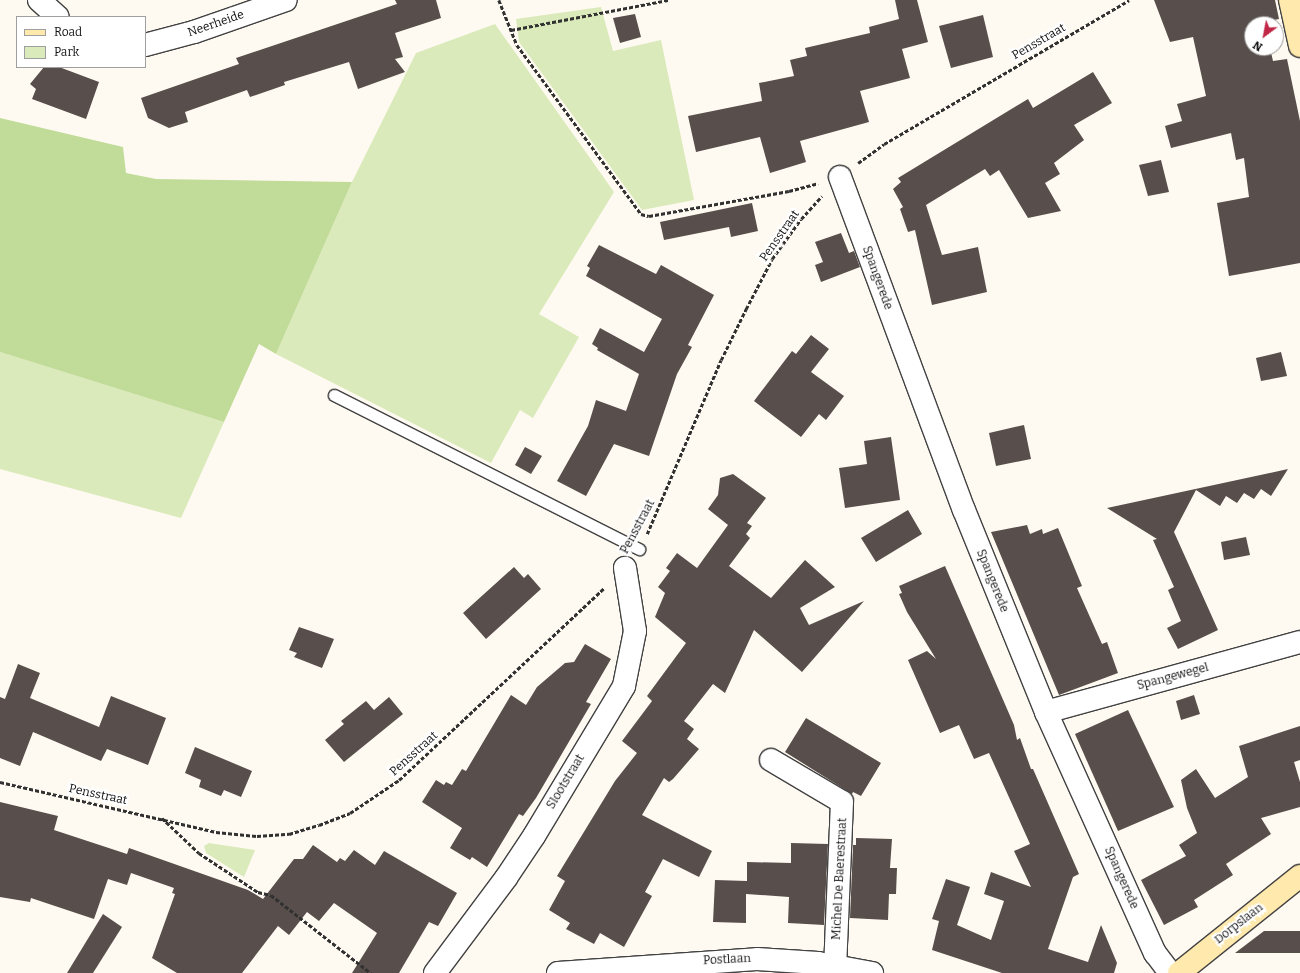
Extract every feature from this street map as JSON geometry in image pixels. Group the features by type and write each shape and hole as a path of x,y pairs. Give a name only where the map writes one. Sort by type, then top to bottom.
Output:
{"street":[{"path":"39,0 57,16"},
{"name":"Neerheide","path":"146,45 194,32 286,0"},
{"path":"1290,0 1300,46"},
{"name":"Spangerede","path":"840,177 962,504 1046,712 1155,953 1170,973"},
{"name":"Slootstraat","path":"444,970 530,842 624,686 630,664 635,631 625,568"},
{"name":"Spangewegel","path":"1046,712 1300,642"},
{"name":"Michel De Baerestraat","path":"770,760 842,802 835,966"},
{"name":"Dorpslaan","path":"1179,973 1300,876"},
{"name":"Postlaan","path":"558,973 757,959 835,966 872,973"}],"lane":[{"path":"334,395 639,549"}],"path":[{"path":"499,0 517,45 641,214 649,216 773,194 840,177"},
{"path":"511,30 669,0"},
{"name":"Pensstraat","path":"639,549 656,517 721,360 772,259 801,219 840,177 884,144 1129,0"},
{"name":"Pensstraat","path":"0,782 161,818 216,832 257,836 289,834 350,813 399,780 625,568"},
{"path":"161,818 199,853 258,892 271,896 371,973"}],"green space":[{"path":"601,7 613,51 661,40 694,200 642,210 519,42 516,19"},
{"path":"495,24 614,192 539,314 579,337 533,418 520,410 491,463 276,354 352,182 416,53"},
{"path":"0,118 123,147 126,173 156,179 352,182 276,354 259,344 224,422 0,352"},
{"path":"0,352 224,422 181,518 0,469"},
{"path":"209,843 255,850 244,877 206,853 204,846"}],"building":[{"path":"395,0 436,0 441,18 395,33 403,57 395,59 405,72 358,89 349,62 284,82 285,85 250,97 247,90 185,112 188,122 169,128 148,118 141,98 239,64 236,58 397,4"},
{"path":"895,0 917,0 928,42 902,49 910,78 860,91 869,122 800,141 806,162 770,173 760,137 696,152 688,116 762,101 759,83 794,76 790,60 807,56 805,48 870,33 869,27 899,19"},
{"path":"1154,0 1275,0 1278,16 1244,16 1244,56 1272,56 1273,61 1287,59 1300,121 1300,263 1229,276 1217,203 1249,197 1244,158 1236,160 1231,133 1171,148 1165,126 1182,121 1177,104 1206,96 1193,37 1170,42"},
{"path":"635,14 641,37 620,43 613,18"},
{"path":"983,15 993,57 951,68 939,26"},
{"path":"43,68 62,68 99,82 86,119 32,99 36,89 30,84"},
{"path":"1093,72 1112,103 1074,125 1084,140 1054,163 1060,174 1045,183 1061,211 1028,218 999,170 990,176 985,169 926,205 942,255 978,247 987,292 932,305 915,230 908,232 900,209 903,207 893,189 901,182 898,178 1028,99 1033,108"},
{"path":"1161,160 1169,192 1148,196 1139,165"},
{"path":"752,203 758,231 731,237 729,227 664,240 660,222"},
{"path":"841,233 849,253 854,251 860,267 821,282 815,265 823,262 815,242"},
{"path":"599,245 656,274 661,265 714,295 688,345 692,347 677,374 649,456 614,444 586,496 557,481 588,426 596,400 626,411 639,374 597,350 598,348 592,344 600,328 644,352 662,319 586,276 590,268 587,266"},
{"path":"811,335 829,349 811,372 844,396 826,420 819,414 801,437 754,401 792,351 796,354"},
{"path":"1281,352 1287,376 1261,381 1256,358"},
{"path":"1024,425 1031,459 996,466 989,433"},
{"path":"891,437 900,500 845,508 839,468 867,464 864,441"},
{"path":"525,447 542,456 531,474 515,465"},
{"path":"1288,469 1271,496 1261,489 1254,499 1244,493 1237,503 1226,496 1220,506 1196,490 1174,532 1218,630 1178,649 1167,628 1181,621 1168,590 1174,587 1153,540 1157,539 1107,508"},
{"path":"733,474 766,498 747,523 752,526 746,534 750,538 729,566 771,598 805,560 835,587 800,608 809,625 864,601 802,672 754,630 725,693 713,684 684,721 694,729 687,739 699,749 673,779 669,782 664,778 642,815 712,851 699,877 663,859 645,892 652,896 624,947 600,933 594,944 566,929 570,923 549,910 565,881 557,876 615,781 637,753 622,741 652,701 647,696 686,643 655,617 665,593 658,587 670,571 666,568 677,553 697,568 728,525 708,509 718,495 720,478"},
{"path":"908,510 922,534 876,562 861,538"},
{"path":"1027,525 1030,534 1042,529 1043,534 1058,528 1082,586 1077,588 1102,644 1107,642 1118,673 1059,695 991,532"},
{"path":"1246,537 1250,555 1224,560 1221,542"},
{"path":"945,566 1014,725 1017,740 1020,738 1031,769 1033,769 1079,874 1073,877 1048,949 1088,962 1101,925 1117,963 1114,973 1002,973 932,950 939,921 932,919 946,879 970,887 957,925 991,940 1004,901 984,894 991,872 1031,887 1014,851 1030,844 989,753 974,759 959,725 940,733 908,660 927,651 936,659 907,612 899,594 902,593 899,586"},
{"path":"514,567 524,578 528,574 541,589 486,639 463,613"},
{"path":"299,627 334,639 322,668 294,657 297,653 289,650"},
{"path":"585,644 611,659 586,702 591,704 536,798 523,816 519,814 487,867 472,857 470,860 450,848 462,828 422,802 436,780 444,785 446,782 452,785 462,769 466,771 511,695 526,705 537,687 565,663 574,662"},
{"path":"18,664 40,673 30,698 99,727 111,696 166,718 148,765 107,749 101,761 33,732 20,766 0,758 0,697 5,699"},
{"path":"1194,695 1200,714 1181,720 1176,701"},
{"path":"389,697 403,714 344,762 325,740 344,724 341,721 366,701 374,710"},
{"path":"1128,710 1174,807 1118,831 1075,734"},
{"path":"806,718 881,763 861,796 853,792 852,794 785,752"},
{"path":"1300,726 1300,760 1294,762 1300,782 1300,807 1261,818 1271,834 1226,864 1233,875 1194,900 1198,907 1164,925 1141,880 1186,856 1179,845 1197,833 1187,808 1181,780 1196,769 1215,798 1248,777 1239,746"},
{"path":"195,747 252,771 241,797 224,790 221,796 199,787 201,780 185,773"},
{"path":"0,802 58,816 54,830 127,854 129,848 248,890 263,899 294,859 303,859 313,845 337,862 340,858 345,861 354,850 375,865 384,851 457,893 438,926 429,922 399,973 352,973 377,933 334,903 319,921 307,912 289,935 278,926 242,973 177,973 152,958 175,894 172,893 174,888 131,873 127,885 108,879 94,919 31,898 30,902 0,897"},
{"path":"856,838 892,839 890,868 897,868 896,894 889,894 888,920 850,918 853,845 856,845"},
{"path":"791,843 828,844 824,925 788,923 789,897 746,894 746,923 713,922 715,880 747,881 747,862 791,863"},
{"path":"103,914 122,927 93,973 67,973"},
{"path":"1264,931 1300,931 1300,953 1235,953"}]}
